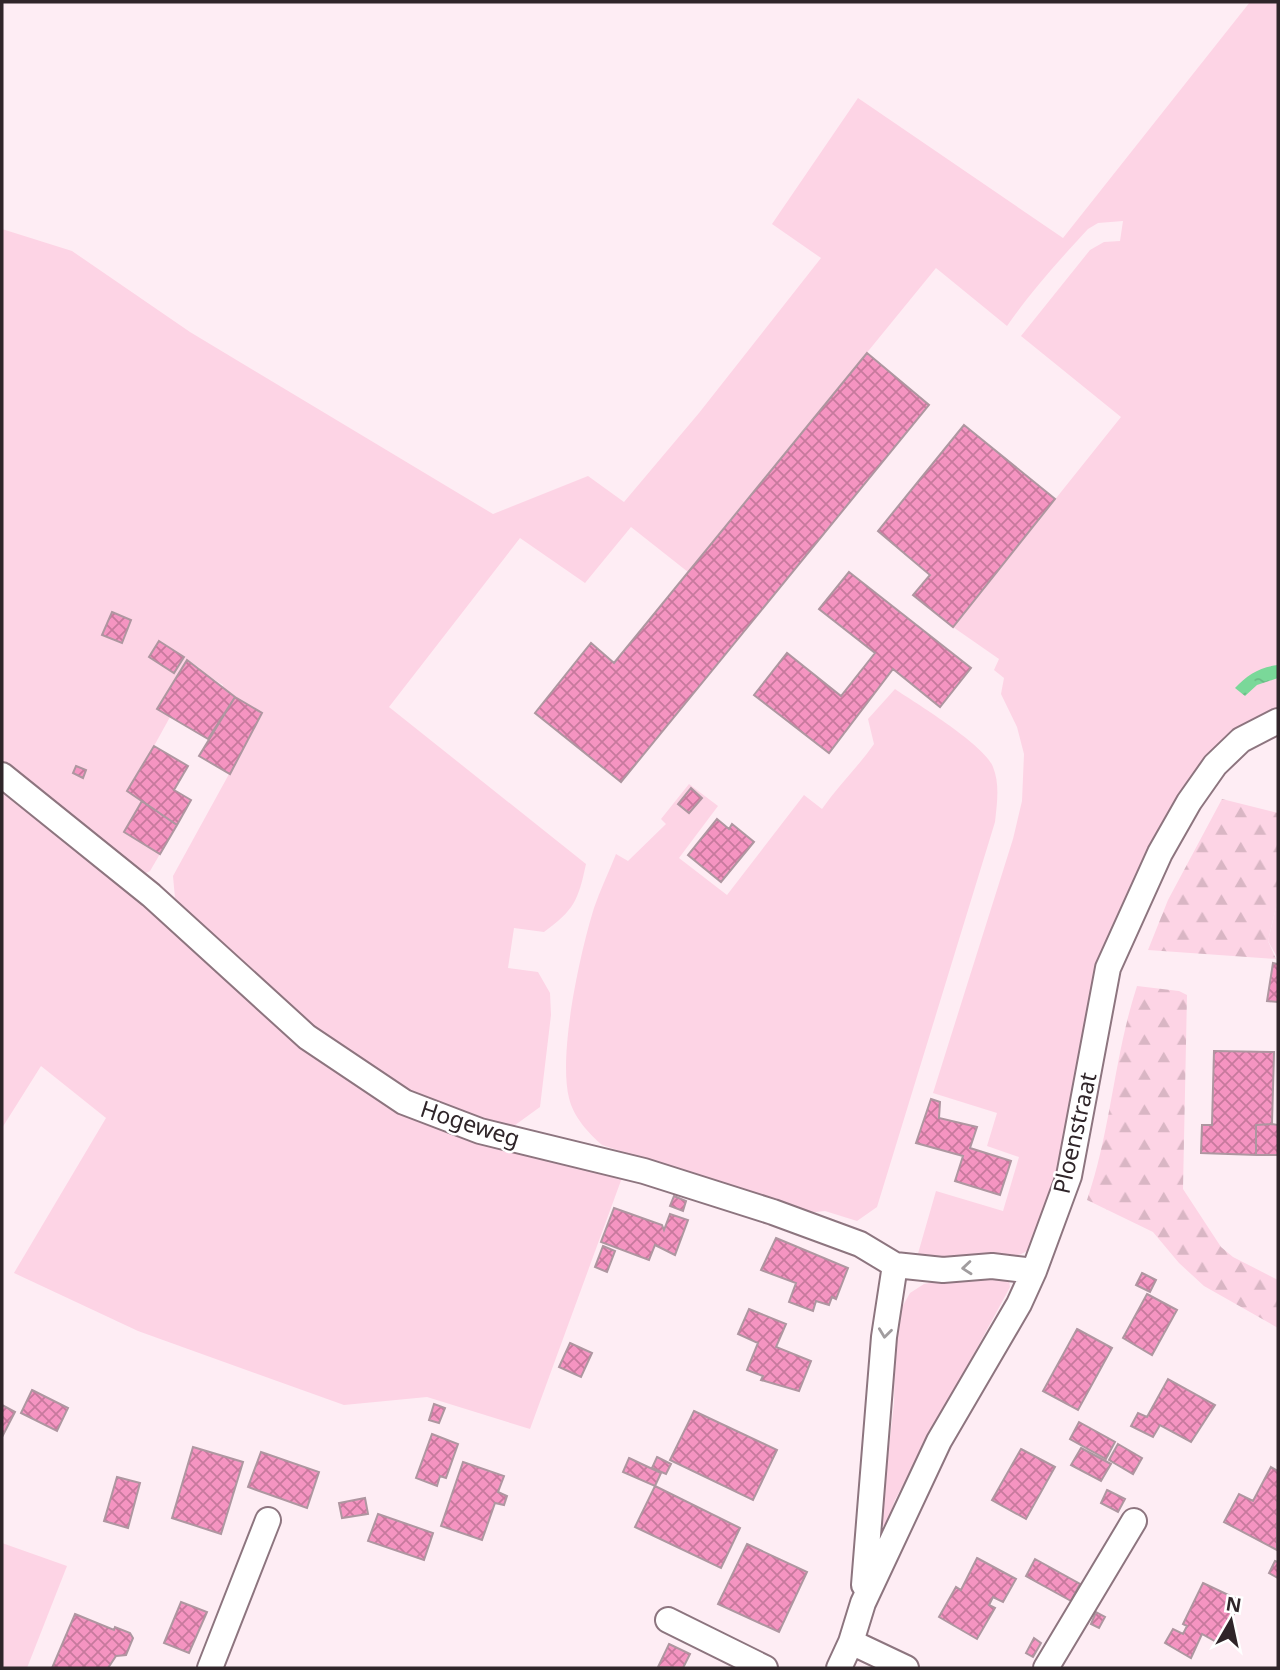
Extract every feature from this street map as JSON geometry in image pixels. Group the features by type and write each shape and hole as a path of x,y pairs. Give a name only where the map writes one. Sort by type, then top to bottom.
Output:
{"street":[{"name":"Ploenstraat","path":"839,1668 851,1642 863,1603 939,1441 1019,1304 1034,1271 1069,1176 1108,968 1160,853 1189,802 1215,765 1241,740 1278,721"},
{"name":"Hogeweg","path":"2,775 151,895 307,1037 404,1102 480,1130 645,1171 773,1212 859,1244 895,1265 943,1270 992,1266 1034,1271"},
{"name":"Ploenstraat","path":"863,1603 884,1337 895,1265"},
{"path":"210,1668 268,1520"},
{"path":"1046,1668 1135,1521"},
{"path":"668,1620 765,1668"},
{"path":"851,1642 906,1668"}],"green space":[{"path":"1250,2 1278,2 1278,710 1149,851 1066,1161 1030,1249 1008,1258 917,1257 936,1191 1003,1211 1019,1157 987,1146 997,1113 933,1093 1013,839 1022,801 1024,754 1017,727 1001,694 1004,678 994,670 999,659 953,627 1121,417 1021,336 1090,250 1104,242 1120,241 1123,221 1098,223 1088,229 1025,301 1007,326 936,268 688,572 631,527 585,583 520,538 389,707 586,864 577,896 562,917 544,932 514,928 508,968 538,972 550,993 551,1015 540,1107 511,1128 430,1103 373,1071 284,1001 175,898 173,876 262,714 222,690 223,685 199,670 200,668 187,660 157,708 170,717 154,746 143,800 124,832 160,854 150,871 144,874 2,764 2,229 72,251 190,332 493,514 588,476 624,502 699,413 821,258 772,224 858,98 1063,238"},
{"path":"895,689 949,725 987,758 997,780 997,794 995,822 877,1207 857,1221 825,1211 806,1213 602,1145 582,1124 571,1105 566,1079 566,1056 572,1003 583,950 594,908 616,854 628,861 666,824 661,819 689,784 718,806 679,858 727,895 804,795 822,809 874,744 868,719"},
{"path":"2,791 168,923 339,1070 623,1175 530,1429 427,1397 344,1405 138,1331 14,1273 106,1118 41,1066 2,1128"},
{"path":"1222,799 1278,813 1278,899 1268,941 1276,959 1148,950 1168,900"},
{"path":"1278,899 1278,959 1268,941"},
{"path":"1137,986 1179,991 1187,995 1183,1189 1221,1247 1233,1257 1278,1280 1278,1328 1204,1286 1179,1263 1153,1232 1087,1200 1102,1147 1123,1039"},
{"path":"1003,1277 1009,1280 1010,1287 895,1500 886,1526 880,1526 894,1403 895,1334 901,1309 910,1293 924,1284 955,1278"},
{"path":"2,1543 67,1566 27,1668 2,1668"}],"water":[{"path":"1278,665 1278,678 1257,685 1245,696 1235,688 1254,672"}],"building":[{"path":"867,353 929,405 621,782 535,713 591,643 614,663"},
{"path":"964,425 1055,499 953,627 913,595 930,575 878,531"},
{"path":"849,572 971,668 940,707 893,669 829,753 754,695 787,653 841,696 875,653 819,609"},
{"path":"112,612 131,620 122,643 102,635"},
{"path":"159,641 184,657 174,673 149,657"},
{"path":"187,660 235,697 208,739 157,709"},
{"path":"235,697 262,713 230,774 199,756"},
{"path":"154,746 188,766 174,790 191,800 177,825 127,791"},
{"path":"76,766 86,770 83,778 73,773"},
{"path":"691,788 702,798 689,813 678,804"},
{"path":"142,801 177,825 160,854 124,832"},
{"path":"717,819 729,829 732,824 754,842 721,882 688,855"},
{"path":"1273,963 1278,964 1278,1002 1267,1001"},
{"path":"1214,1051 1274,1052 1272,1124 1256,1125 1256,1155 1201,1153 1202,1125 1212,1125"},
{"path":"931,1099 940,1102 939,1118 977,1127 970,1148 1011,1161 1000,1195 955,1181 963,1156 916,1143"},
{"path":"1256,1125 1278,1125 1278,1155 1256,1155"},
{"path":"674,1196 686,1201 683,1211 670,1206"},
{"path":"614,1208 662,1225 664,1230 670,1214 688,1220 675,1255 655,1245 649,1260 601,1242"},
{"path":"776,1238 848,1268 836,1299 832,1297 829,1305 816,1301 813,1311 789,1302 796,1283 761,1270"},
{"path":"603,1246 615,1251 607,1272 595,1267"},
{"path":"1142,1273 1156,1280 1150,1292 1136,1285"},
{"path":"1147,1294 1177,1310 1152,1355 1123,1338"},
{"path":"749,1309 786,1324 776,1347 811,1361 799,1391 761,1380 763,1376 747,1370 758,1343 738,1334"},
{"path":"1077,1329 1112,1348 1078,1410 1043,1391"},
{"path":"570,1343 592,1353 581,1377 559,1367"},
{"path":"1168,1379 1215,1405 1191,1442 1160,1425 1153,1437 1131,1426 1138,1413 1147,1417"},
{"path":"32,1390 68,1408 57,1431 21,1413"},
{"path":"434,1404 445,1408 439,1423 429,1420"},
{"path":"2,1405 15,1412 2,1437"},
{"path":"694,1411 777,1450 753,1500 670,1460"},
{"path":"1079,1422 1115,1442 1106,1459 1070,1439"},
{"path":"432,1434 458,1444 446,1478 440,1476 437,1486 416,1478"},
{"path":"1118,1444 1142,1458 1133,1474 1109,1460"},
{"path":"193,1447 243,1462 221,1534 172,1518"},
{"path":"1081,1448 1111,1464 1101,1481 1071,1465"},
{"path":"1021,1449 1055,1467 1026,1519 992,1500"},
{"path":"261,1452 319,1472 307,1508 248,1487"},
{"path":"657,1457 671,1464 666,1474 652,1468"},
{"path":"629,1458 661,1473 655,1486 623,1472"},
{"path":"463,1462 504,1476 498,1492 507,1496 504,1505 495,1503 482,1540 441,1526"},
{"path":"1271,1467 1278,1471 1277,1550 1224,1522 1239,1494 1253,1501"},
{"path":"117,1477 140,1483 128,1528 104,1521"},
{"path":"655,1486 740,1528 721,1568 635,1527"},
{"path":"1107,1490 1125,1499 1118,1512 1101,1503"},
{"path":"365,1498 368,1514 342,1518 339,1503"},
{"path":"378,1514 433,1533 424,1560 368,1541"},
{"path":"747,1544 807,1572 779,1632 718,1604"},
{"path":"977,1558 1016,1579 1003,1602 993,1597 989,1605 995,1608 977,1639 939,1617 956,1587 961,1590"},
{"path":"1035,1559 1080,1584 1071,1601 1026,1576"},
{"path":"1275,1561 1278,1562 1278,1578 1269,1573"},
{"path":"1203,1583 1241,1601 1218,1643 1202,1634 1191,1658 1165,1643 1173,1629 1183,1634 1187,1626 1183,1624"},
{"path":"181,1602 207,1612 189,1653 164,1643"},
{"path":"1096,1612 1105,1617 1099,1628 1091,1624"},
{"path":"75,1614 114,1630 115,1627 130,1633 133,1638 126,1655 116,1656 108,1668 52,1668"},
{"path":"1034,1638 1041,1643 1033,1657 1026,1653"},
{"path":"669,1644 690,1654 683,1668 658,1667"}]}
